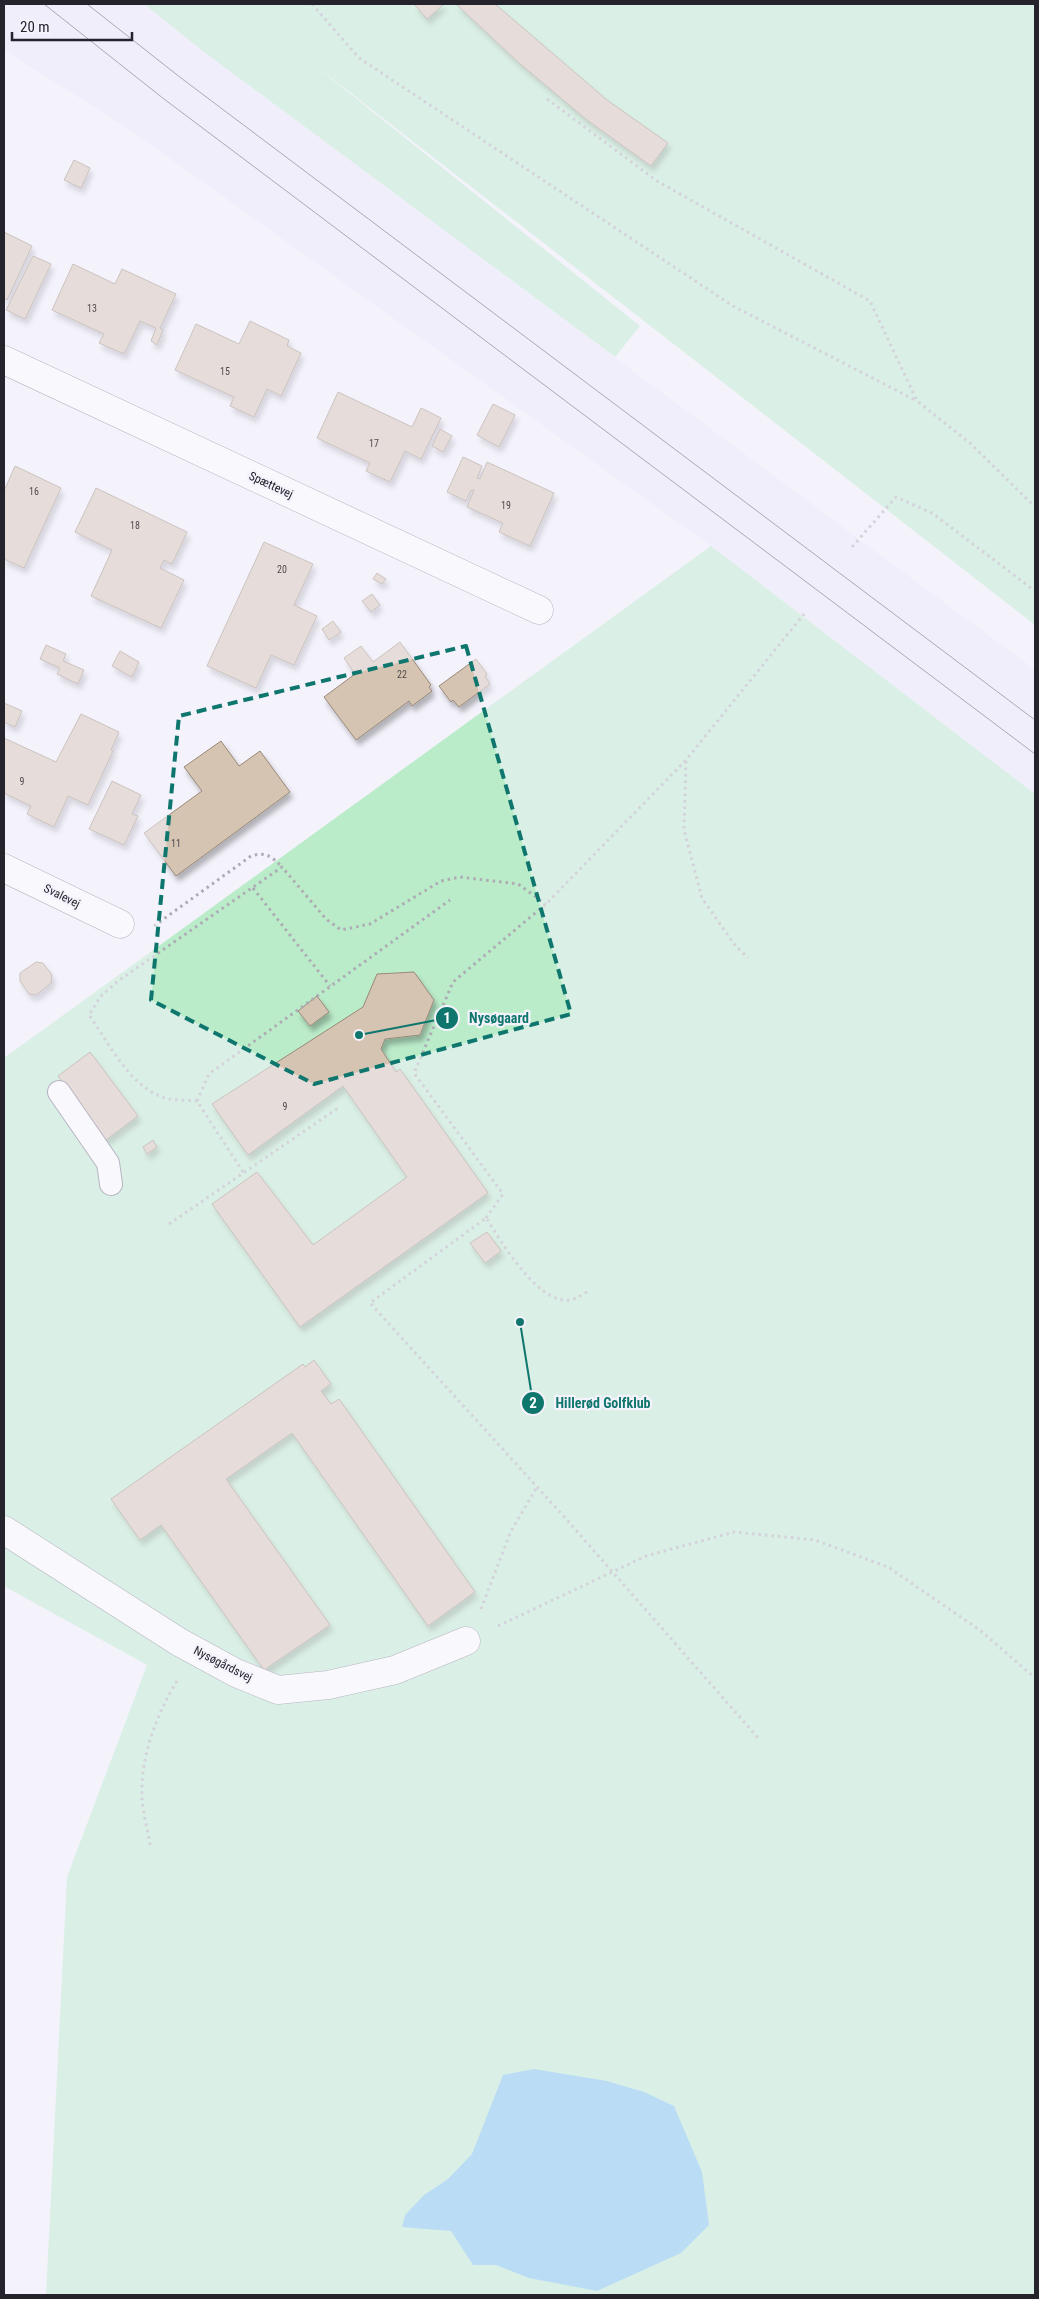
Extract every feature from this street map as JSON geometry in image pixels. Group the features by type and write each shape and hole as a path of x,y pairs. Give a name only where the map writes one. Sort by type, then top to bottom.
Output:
{"street":[{"name":"Spættevej","path":"4,360 539,610"},
{"name":"Svalevej","path":"4,868 120,924"},
{"name":"Nysøgårdsvej","path":"4,1530 195,1650 236,1673 278,1690 328,1685 395,1670 466,1641"}],"lane":[{"path":"59,1092 108,1163 112,1184"}],"path":[{"path":"312,4 359,58 733,306 917,401 970,443 1035,507"},
{"path":"547,99 657,181 870,301 917,401"},
{"path":"852,547 896,497 932,512 1035,591"},
{"path":"759,1739 613,1572 370,1303 486,1218 503,1194 414,1074 453,982 546,904 686,760 804,614"},
{"path":"686,760 684,830 702,898 734,944 748,958"},
{"path":"150,929 251,856 260,853 270,855 326,919 342,930 370,924 442,881 460,877 518,884 546,904"},
{"path":"197,1101 164,1098 144,1088 132,1075 89,1015 101,996 118,981 282,868"},
{"path":"253,888 330,986"},
{"path":"197,1101 208,1074 450,900"},
{"path":"197,1101 243,1172"},
{"path":"169,1224 338,1108"},
{"path":"486,1218 519,1266 534,1284 564,1301 574,1299 587,1292"},
{"path":"466,1641 493,1582 511,1531 537,1487"},
{"path":"466,1641 646,1556 734,1532 815,1540 888,1567 981,1631 1035,1678"},
{"path":"150,1845 142,1798 146,1753 164,1703 195,1650"}],"highlighted area":[{"path":"466,646 571,1014 314,1084 151,1000 179,716"}],"shaded area":[{"path":"4,4 144,4 204,52 1035,670 1035,794 711,546 133,132 4,50"}],"green space":[{"path":"144,4 1035,4 1035,625 303,56 640,326 615,357 204,52"},
{"path":"711,546 1035,794 1035,2295 46,2295 67,1877 147,1665 4,1586 4,1058"}],"water":[{"path":"534,2069 607,2081 644,2092 674,2106 702,2172 709,2225 681,2253 597,2291 529,2278 496,2265 473,2265 451,2231 402,2227 405,2215 424,2195 448,2179 472,2154 503,2075"}],"building":[{"path":"414,4 444,4 427,19"},
{"path":"456,4 495,4 607,100 668,143 651,166 587,120 518,62"},
{"path":"74,160 90,168 81,188 64,180"},
{"path":"4,232 32,246 7,300 4,298"},
{"path":"33,256 51,264 25,319 6,310"},
{"path":"73,264 115,284 122,269 176,294 160,328 163,330 157,345 151,341 156,328 140,321 124,354 99,343 104,334 52,310"},
{"path":"250,321 289,340 287,346 301,353 281,396 267,389 254,417 230,406 234,397 175,370 196,324 239,344"},
{"path":"338,392 412,427 421,408 441,418 421,459 405,451 390,482 366,471 370,463 317,438"},
{"path":"493,404 515,415 499,447 477,435"},
{"path":"440,429 452,436 443,452 432,446"},
{"path":"463,457 482,466 477,478 480,479 487,462 554,493 530,546 499,532 503,523 467,507 474,490 471,490 466,501 447,492"},
{"path":"15,466 61,488 24,568 4,559 4,491"},
{"path":"96,488 187,532 172,564 164,560 160,568 184,580 161,628 91,596 112,550 75,532"},
{"path":"264,542 313,564 294,605 317,616 294,665 271,655 256,688 207,666"},
{"path":"377,573 386,579 382,584 373,579"},
{"path":"372,594 380,605 371,612 362,601"},
{"path":"333,621 341,632 329,640 322,629"},
{"path":"400,642 431,685 429,687 432,691 412,706 409,701 356,740 324,697 355,674 344,658 361,646 373,662"},
{"path":"46,645 66,654 63,661 84,670 78,684 57,674 60,668 40,659"},
{"path":"120,651 139,662 132,677 112,666"},
{"path":"476,659 487,674 485,676 490,684 459,707 453,700 451,702 439,686"},
{"path":"4,703 22,711 15,727 4,722"},
{"path":"81,714 119,732 111,750 113,751 88,805 68,796 54,827 27,814 31,806 4,793 4,738 56,762"},
{"path":"221,741 239,766 260,751 290,792 176,876 144,833 202,791 184,767"},
{"path":"112,781 141,795 132,814 138,816 124,845 89,829"},
{"path":"36,962 43,963 52,975 51,983 36,995 29,994 20,981 20,973"},
{"path":"414,972 434,1000 420,1035 385,1039 381,1049 396,1072 400,1069 488,1193 300,1327 212,1204 257,1172 313,1245 407,1177 343,1086 248,1155 212,1104 363,1007 377,974"},
{"path":"317,996 329,1012 310,1026 298,1011"},
{"path":"90,1052 138,1116 106,1140 58,1076"},
{"path":"153,1140 157,1147 147,1154 143,1147"},
{"path":"487,1232 501,1251 485,1263 470,1243"},
{"path":"314,1360 331,1384 321,1391 331,1404 339,1399 475,1592 428,1626 292,1433 226,1479 330,1625 264,1670 161,1525 140,1540 111,1499 303,1364 305,1367"}],"tram line":[{"path":"44,4 164,99 1035,754"},
{"path":"87,4 181,78 1035,720"}],"place":[{"name":"Nysøgaard","path":"359,1035"},
{"name":"Hillerød Golfklub","path":"520,1322"}]}
